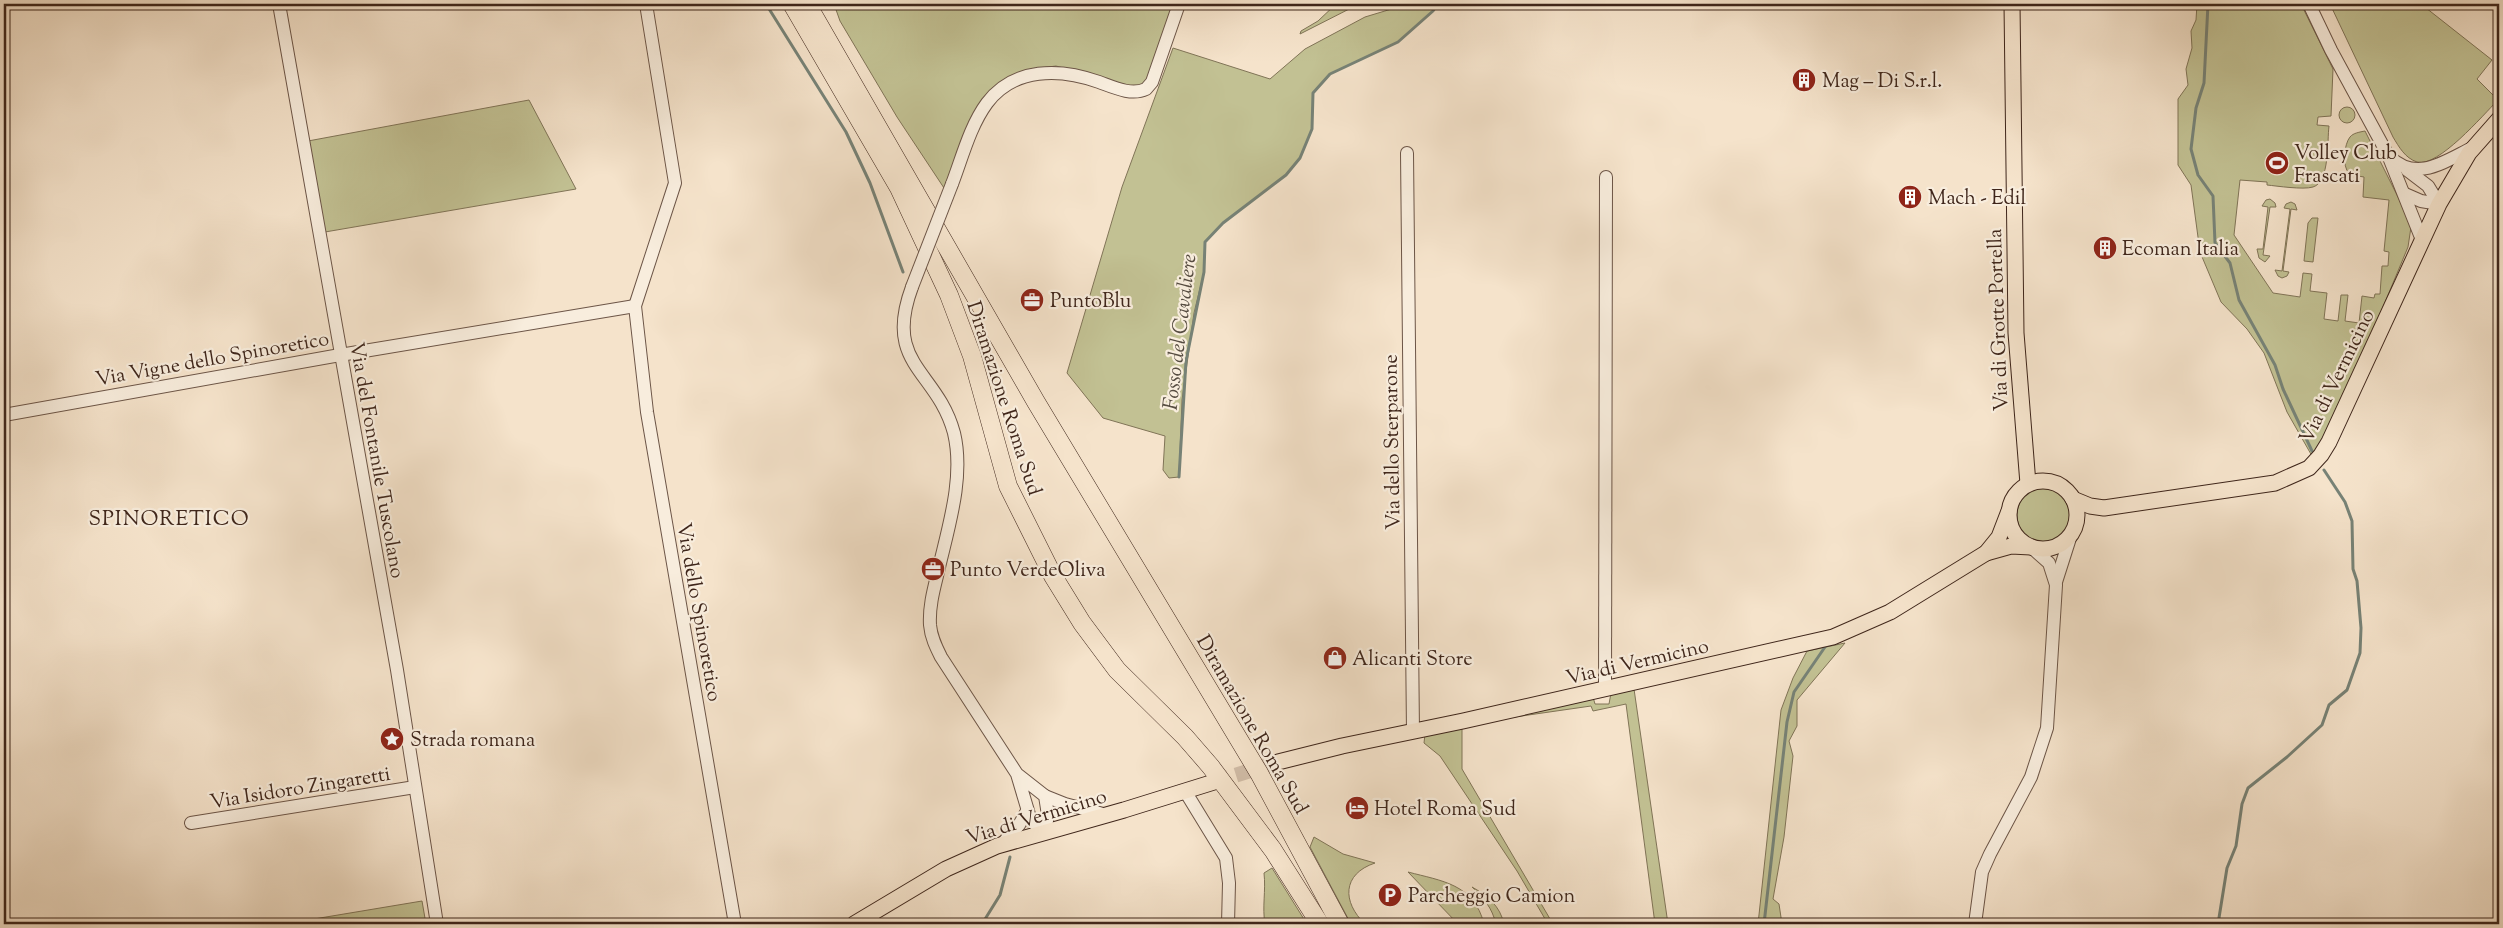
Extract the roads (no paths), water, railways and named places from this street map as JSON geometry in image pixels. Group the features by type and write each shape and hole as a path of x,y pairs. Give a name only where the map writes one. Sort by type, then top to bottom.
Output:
{"highway":[{"name":"Diramazione Roma Sud","path":"792,4 899,188 945,286 972,356 1008,486 1053,576 1077,616 1111,662 1211,767 1273,850 1320,924"},
{"name":"Diramazione Roma Sud","path":"807,4 1036,402 1263,780 1340,924"}],"main road":[{"name":"Via di Grotte Portella","path":"2012,4 2016,326 2028,484"},
{"name":"Via di Vermicino","path":"2073,499 2090,506 2104,508 2266,485 2292,477 2312,465 2329,442 2439,204 2474,147 2499,119"},
{"path":"2038,481 2053,483 2067,490 2073,499 2077,518 2071,535 2053,548 2044,550 2031,547 2021,542 2014,533 2009,522 2009,511 2015,495 2028,484 2038,481"},
{"name":"Via di Vermicino","path":"2071,535 2087,517 2104,508"},
{"name":"Via di Vermicino","path":"1986,553 1999,537 2009,511"},
{"name":"Via di Vermicino","path":"1278,762 1842,634 1890,612 1986,553 2010,546 2031,547"},
{"name":"Via di Vermicino","path":"854,924 946,869 1002,844 1107,815 1214,782"}],"street":[{"name":"Via del Fontanile Tuscolano","path":"279,4 397,670 437,924"},
{"path":"635,306 675,183 646,4"},
{"path":"1045,796 1048,815 1045,832 1034,825 1027,810 1017,774 941,657 930,631 931,602 955,486 956,450 950,421 904,343 903,320 912,287 952,184 986,105 997,93 1012,82 1037,74 1059,72 1082,76 1129,91 1146,89 1152,82 1179,4"},
{"path":"2309,4 2326,41 2388,155 2422,240"},
{"path":"2402,167 2413,171 2425,169 2474,147"},
{"name":"Via dello Sterparone","path":"1407,153 1413,732"},
{"path":"2388,155 2428,186 2439,204"},
{"path":"1605,689 1606,177"},
{"path":"2405,194 2421,202 2439,204"},
{"name":"Via Vigne dello Spinoretico","path":"4,415 340,355 635,306"},
{"name":"Via dello Spinoretico","path":"635,306 647,412 735,924"},
{"path":"1975,924 1978,890 1984,866 2032,777 2047,728 2056,585 2071,535"},
{"path":"2031,547 2049,563 2056,585"},
{"path":"1017,774 1045,796 1107,815"},
{"name":"Via Isidoro Zingaretti","path":"191,823 415,787"},
{"path":"1185,791 1226,858 1230,884 1228,924"},
{"path":"1002,844 1019,825 1027,810"}],"waterway":[{"path":"766,4 846,132 870,183 903,272"},
{"name":"Fosso del Cavaliere","path":"1179,477 1186,361 1204,272 1205,242 1223,223 1286,175 1300,158 1312,129 1313,93 1330,74 1398,42 1433,11 1438,4"},
{"path":"2208,4 2204,83 2196,108 2191,149 2198,175 2213,196 2215,243 2230,263 2239,300 2275,365 2283,389 2312,451"},
{"path":"2218,924 2227,868 2236,846 2242,804 2248,788 2287,757 2322,725 2329,705 2347,690 2360,653 2361,628 2357,581 2353,569 2352,521 2345,502 2324,470"},
{"path":"1764,924 1787,722 1794,692 1825,647"},
{"path":"982,924 1000,895 1010,857"}],"tunnel":[{"path":"1214,782 1278,762"}],"place":[{"name":"Mag – Di S.r.l.","path":"1804,80"},
{"name":"Volley Club Frascati","path":"2277,163"},
{"name":"Mach - Edil","path":"1910,197"},
{"name":"Ecoman Italia","path":"2105,248"},
{"name":"PuntoBlu","path":"1032,300"},
{"name":"Punto VerdeOliva","path":"933,569"},
{"name":"Alicanti Store","path":"1335,658"},
{"name":"Strada romana","path":"392,739"},
{"name":"Hotel Roma Sud","path":"1357,808"},
{"name":"Parcheggio Camion","path":"1390,895"}],"district":[{"name":"SPINORETICO","path":"169,518"}]}
